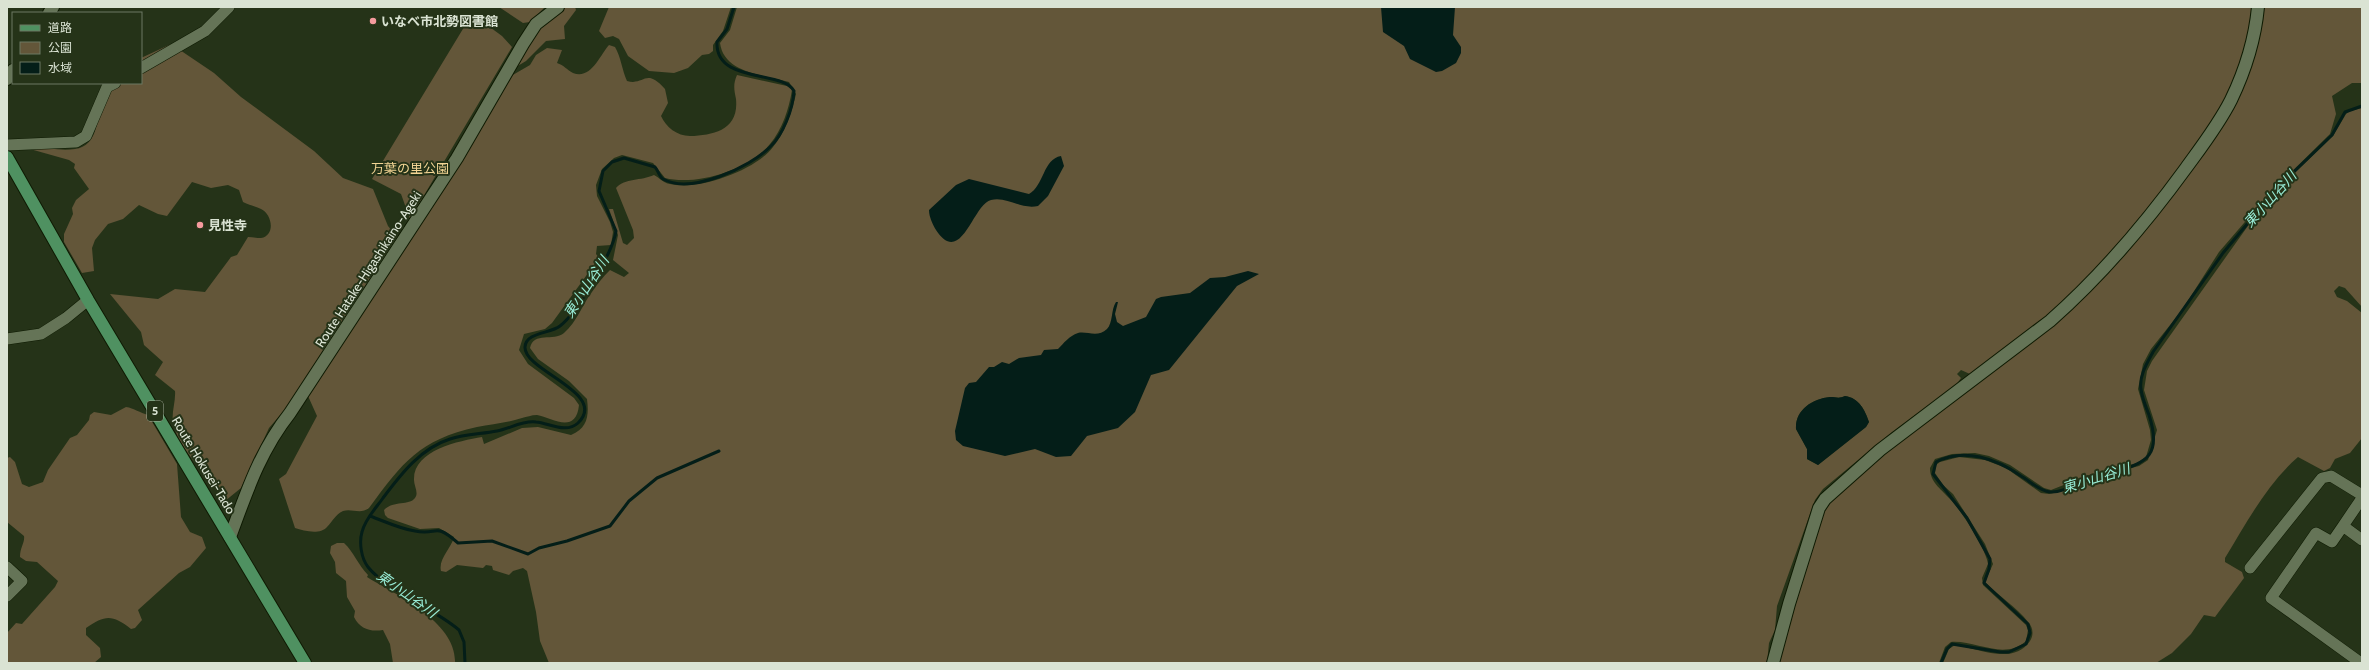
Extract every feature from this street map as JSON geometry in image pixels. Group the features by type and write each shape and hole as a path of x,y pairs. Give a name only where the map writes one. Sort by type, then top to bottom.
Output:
{"main road":[{"name":"Route Hokusei-Tado","path":"7,157 88,300 305,663"}],"street":[{"path":"142,67 205,31 229,7"},
{"name":"Route Hatake-Higashikaino-Ageki","path":"230,537 258,462 272,436 290,413 457,158 536,24 558,7"},
{"path":"1774,663 1789,604 1819,508 1825,499 1880,450 2050,321 2076,298 2108,264 2167,194 2211,134 2231,100 2248,60 2258,7"},
{"path":"7,145 76,142 86,136 107,87 112,84"},
{"path":"7,339 41,334 66,318 88,300"},
{"path":"2250,568 2322,478 2331,476 2362,497 2332,542 2316,533 2271,598 2361,663"},
{"path":"2343,526 2362,540"},
{"path":"7,567 22,581 7,596"}],"green space":[{"path":"499,7 545,7 530,22 523,23"},
{"path":"563,7 575,7 576,10 564,26 565,39 546,41 526,61 516,67 539,30"},
{"path":"609,7 731,7 723,31 713,45 713,51 709,54 702,55 688,68 674,73 649,71 628,56 619,39 613,36 605,38 599,31"},
{"path":"737,7 2253,7 2246,46 2227,98 2182,167 2090,277 2053,311 1970,374 1961,370 1957,374 1961,378 1956,385 1892,432 1823,489 1815,500 1777,606 1775,630 1769,643 1767,663 549,663 540,641 536,612 527,571 523,568 513,571 509,575 493,570 492,566 486,565 483,568 457,565 446,572 441,571 441,562 454,537 439,528 420,529 388,518 385,515 384,510 392,505 409,502 415,498 416,492 414,480 416,470 421,461 429,454 450,444 482,437 484,444 522,428 538,427 571,435 581,429 584,425 588,410 587,399 569,381 538,359 530,348 535,340 560,336 569,329 588,297 610,270 624,277 629,273 613,260 618,235 609,209 613,209 623,243 627,245 634,238 633,230 616,188 629,181 654,175 663,182 682,185 696,184 726,177 740,171 765,155 773,147 781,135 790,115 796,94 789,82 747,72 729,61 723,53 720,43 730,30","holes":["1830,397 1850,397 1858,402 1866,413 1869,422 1866,427 1818,465 1807,459 1807,449 1796,429 1798,416 1806,407 1817,400"]},
{"path":"2262,7 2362,7 2362,83 2352,83 2332,96 2336,114 2330,134 2269,194 2219,252 2182,310 2151,349 2143,364 2138,389 2150,430 2151,440 2146,457 2137,463 2089,475 2051,490 2044,488 2010,465 1989,456 1975,453 1952,454 1935,459 1930,468 1930,473 1934,481 1960,511 1983,550 1988,564 1982,578 1983,585 2026,625 2028,630 2026,641 2017,647 1999,650 1960,642 1951,642 1945,647 1939,663 1779,663 1819,522 1827,503 1889,448 2084,298 2136,237 2221,128"},
{"name":"万葉の里公園","path":"472,14 502,36 512,47 410,219 401,194 372,179"},
{"path":"171,44 214,73 241,97 314,151 343,178 373,189 388,226 397,237 288,406 269,428 241,488 225,501 189,455 178,436 173,422 175,391 155,375 163,362 144,345 141,332 110,294 158,299 175,289 205,292 231,257 237,255 248,237 261,238 269,233 271,224 268,215 261,209 243,202 239,190 228,185 211,188 192,182 167,216 158,214 139,205 123,219 108,224 95,240 92,248 94,271 82,273 64,242 64,234 73,214 72,208 76,200 89,189 74,168 75,164 69,160 30,149 35,147 70,150 83,147 88,143 95,131 102,99 111,84 142,84 142,58"},
{"path":"609,45 615,47 617,51 627,81 633,82 649,78 653,79 665,89 668,103 661,116 666,124 676,133 685,136 708,134 723,129 729,124 736,109 734,87 737,75 787,86 792,90 787,112 778,132 770,144 761,153 736,168 721,174 692,180 665,178 653,163 622,155 614,158 602,169 596,185 597,196 610,222 613,232 611,245 597,246 596,254 599,258 552,323 545,329 524,334 519,350 528,364 574,398 579,405 577,414 573,420 562,422 533,415 457,432 426,446 414,455 392,478 366,510 343,511 336,516 327,527 320,531 307,531 295,528 279,479 286,474 317,416 308,396 511,76 530,65 536,55 547,48 562,50 557,63 573,73 585,73 590,70"},
{"path":"2362,108 2362,307 2345,288 2339,286 2334,291 2337,297 2347,301 2362,313 2362,438 2350,453 2335,459 2330,468 2324,471 2298,457 2287,468 2258,504 2225,558 2225,562 2242,572 2244,578 2215,617 2204,615 2191,634 2172,653 2156,663 1943,663 1949,649 1955,645 1995,654 2014,653 2023,648 2030,641 2032,631 2030,624 2024,617 1985,582 1993,564 1985,544 1953,494 1943,485 1935,473 1936,465 1940,462 1959,457 1985,460 2006,468 2041,493 2049,494 2066,490 2090,479 2139,466 2148,460 2157,430 2144,390 2147,371 2152,361 2250,223 2279,188 2333,136 2346,114 2350,111"},
{"path":"126,407 148,415 177,464 181,517 190,532 202,537 206,548 190,567 179,573 138,610 142,620 135,628 131,629 119,621 108,618 98,621 86,628 86,635 100,648 101,657 94,663 7,663 7,633 16,623 22,624 55,587 58,581 37,562 26,561 20,557 24,536 7,522 7,458 10,457 15,462 22,484 29,487 43,482 48,470 70,438 77,435 89,420 90,415 94,412 111,415"},
{"path":"337,543 344,543 368,575 367,577 423,611 436,623 446,635 453,648 455,663 393,663 390,644 383,630 366,629 356,621 354,617 355,611 347,597 346,581 336,573 335,562 330,553 331,546"}],"water":[{"path":"1381,7 1455,7 1453,35 1461,47 1461,53 1456,63 1442,71 1436,72 1410,59 1404,46 1383,32"},
{"path":"1061,156 1064,166 1048,196 1038,206 1026,206 997,199 991,200 984,204 960,238 953,242 945,240 932,223 929,210 956,185 969,179 1029,194 1038,185 1051,162 1055,158"},
{"path":"1248,271 1259,274 1237,286 1169,370 1151,375 1135,412 1118,428 1087,436 1071,456 1056,457 1035,449 1005,456 963,446 956,440 955,431 965,388 969,383 976,382 989,367 994,367 1002,362 1009,364 1019,358 1041,355 1044,350 1058,349 1069,338 1078,333 1096,334 1104,332 1109,326 1116,302 1118,302 1115,314 1117,322 1123,326 1146,317 1156,299 1190,293 1210,278 1225,277"},
{"path":"1845,396 1854,399 1861,405 1869,422 1866,427 1818,465 1807,459 1807,449 1796,429 1798,416 1806,407 1817,400"}],"waterway":[{"name":"東小山谷川","path":"465,663 464,642 459,630 449,622 386,584 368,567 361,550 361,536 363,527 371,514 404,471 421,455 440,443 456,437 502,430 526,422 536,422 563,428 568,428 578,423 585,412 583,402 575,392 537,365 528,356 525,347 526,342 534,336 556,329 576,309 593,282 608,253 616,231 599,191 603,171 612,162 624,158 655,167 663,179 675,183 689,184 720,176 749,163 770,147 783,129 792,106 794,91 788,85 777,80 738,70 727,64 719,55 717,42 727,29 734,7"},
{"name":"東小山谷川","path":"1941,663 1947,649 1952,644 2000,652 2009,652 2026,644 2030,633 2028,624 1984,583 1989,569 1990,559 1967,518 1933,474 1936,462 1958,455 1980,457 1991,460 2012,470 2038,488 2055,492 2093,477 2125,469 2135,465 2149,455 2153,448 2153,429 2142,396 2141,379 2153,352 2223,253 2278,187 2332,135 2345,112 2362,106"},
{"path":"370,516 409,530 423,532 440,531 450,536 458,543 492,541 528,554 539,548 567,541 610,526 629,501 657,478 719,451"}],"place":[{"name":"いなべ市北勢図書館","path":"373,21"},
{"name":"見性寺","path":"200,225"}]}
